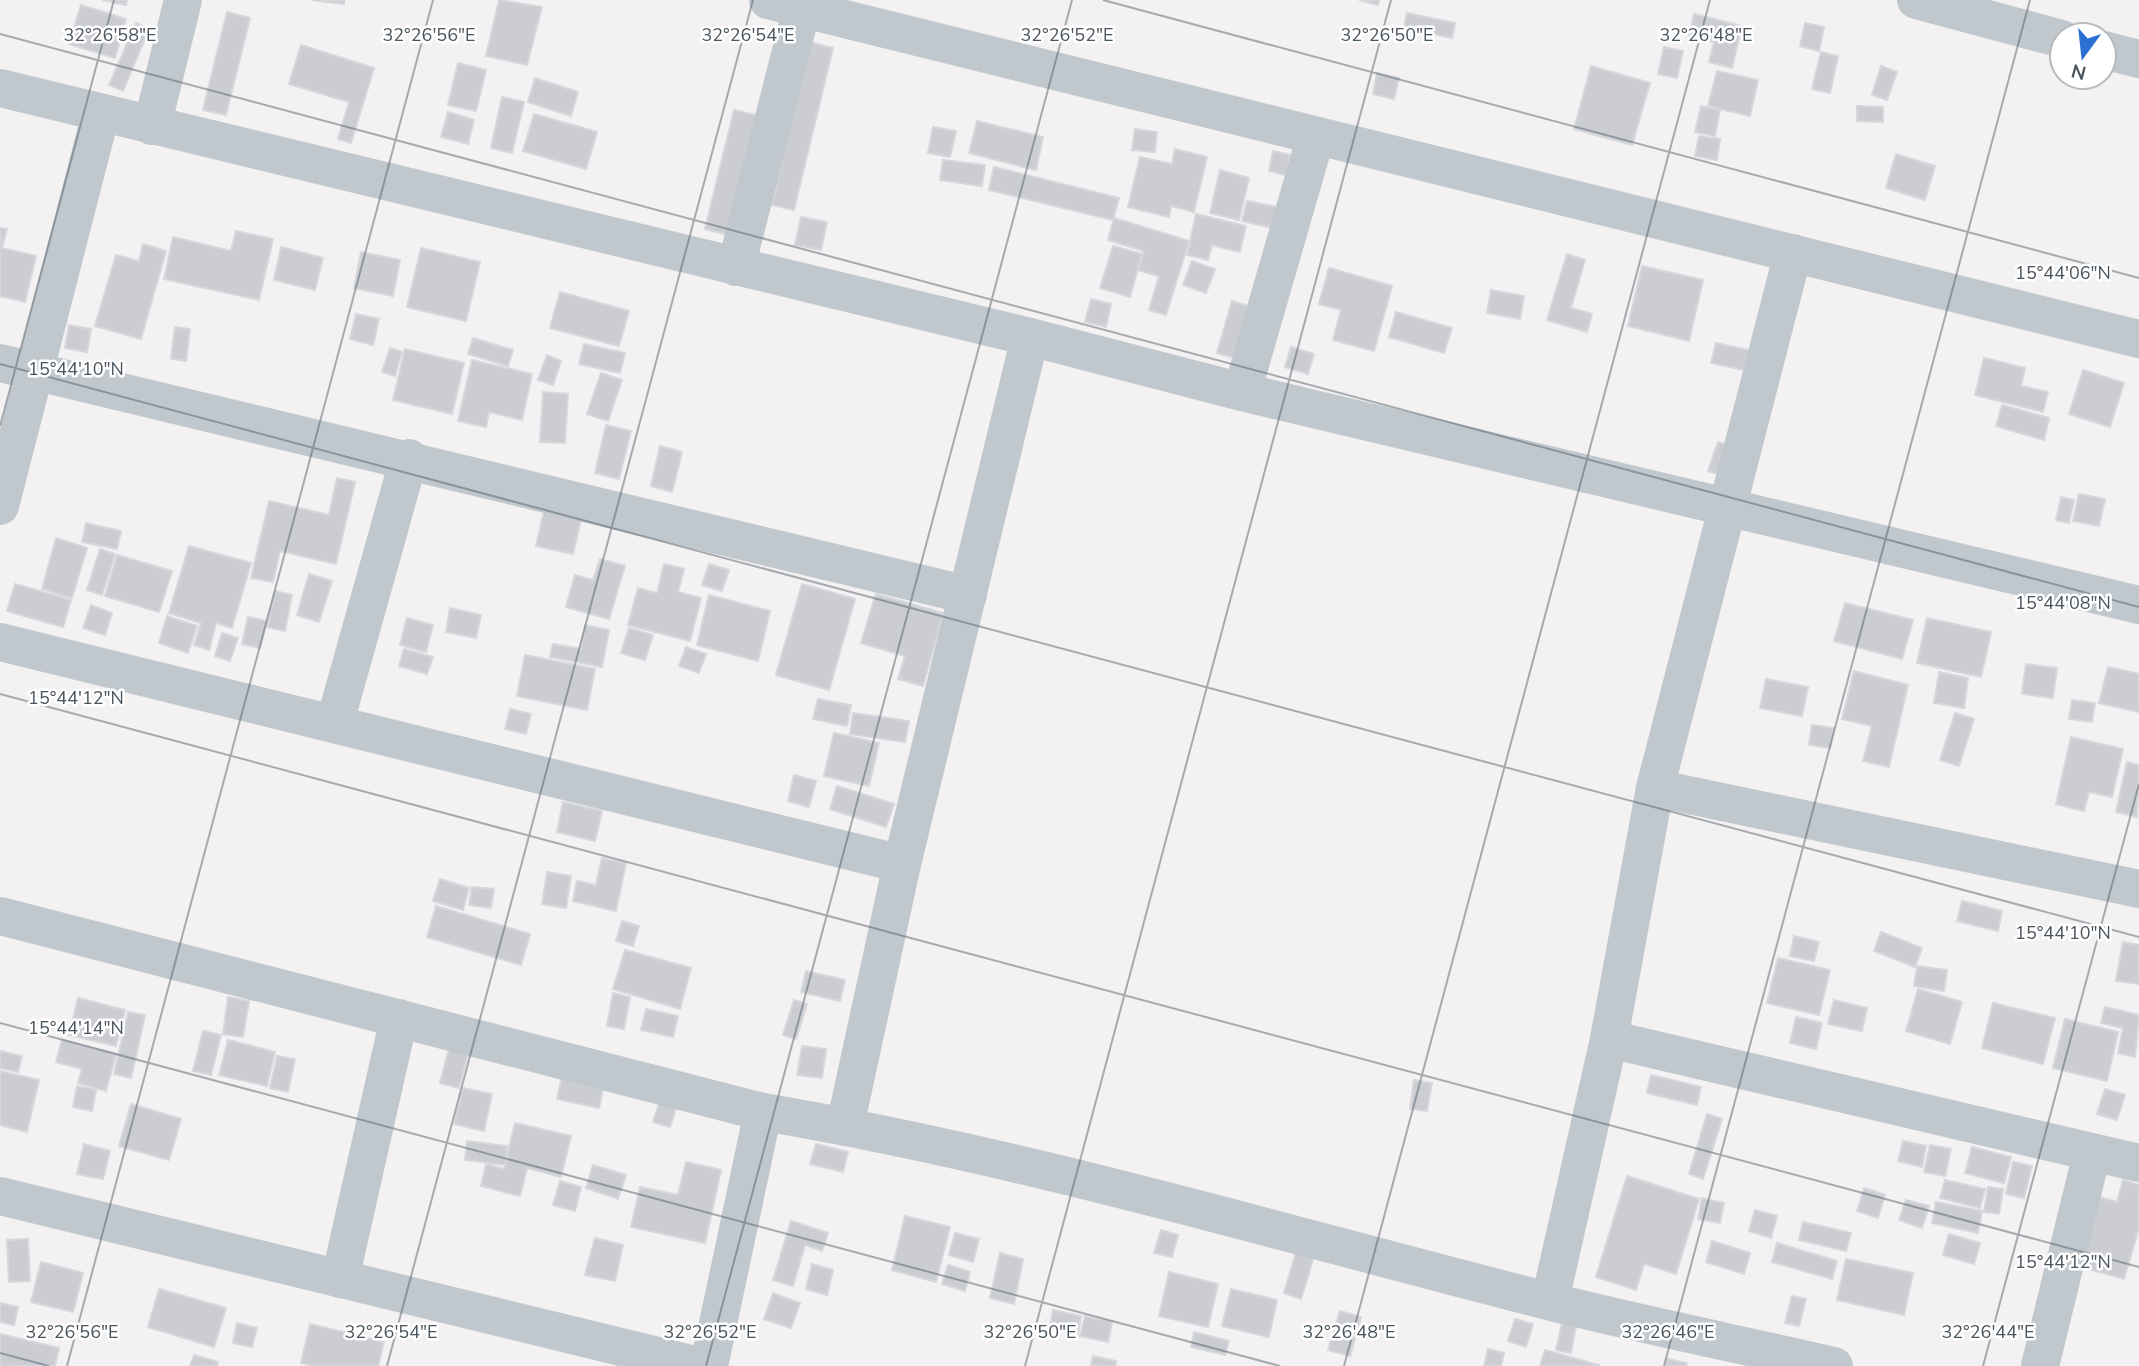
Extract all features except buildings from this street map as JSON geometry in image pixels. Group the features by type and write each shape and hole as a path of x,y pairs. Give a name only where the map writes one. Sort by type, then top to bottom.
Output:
{"street":[{"path":"152,126 183,0"},
{"path":"1916,0 2048,35"},
{"path":"736,267 785,4 1746,244 1793,253 2139,339"},
{"path":"2118,54 2139,59"},
{"path":"0,88 1030,337 1242,392 2139,605"},
{"path":"0,506 17,367 101,113"},
{"path":"1242,392 1316,136"},
{"path":"1550,1301 1609,1040 1655,788 1793,253"},
{"path":"845,1126 902,864 1030,337"},
{"path":"17,367 409,458 968,595"},
{"path":"335,722 409,458"},
{"path":"0,642 335,722 902,864"},
{"path":"1655,788 2139,889"},
{"path":"0,916 763,1112 845,1126 1124,1189 1550,1301 1834,1366"},
{"path":"340,1279 399,1018"},
{"path":"1609,1040 2139,1163"},
{"path":"709,1366 763,1112"},
{"path":"2040,1366 2092,1153"},
{"path":"0,1196 699,1366"}]}
